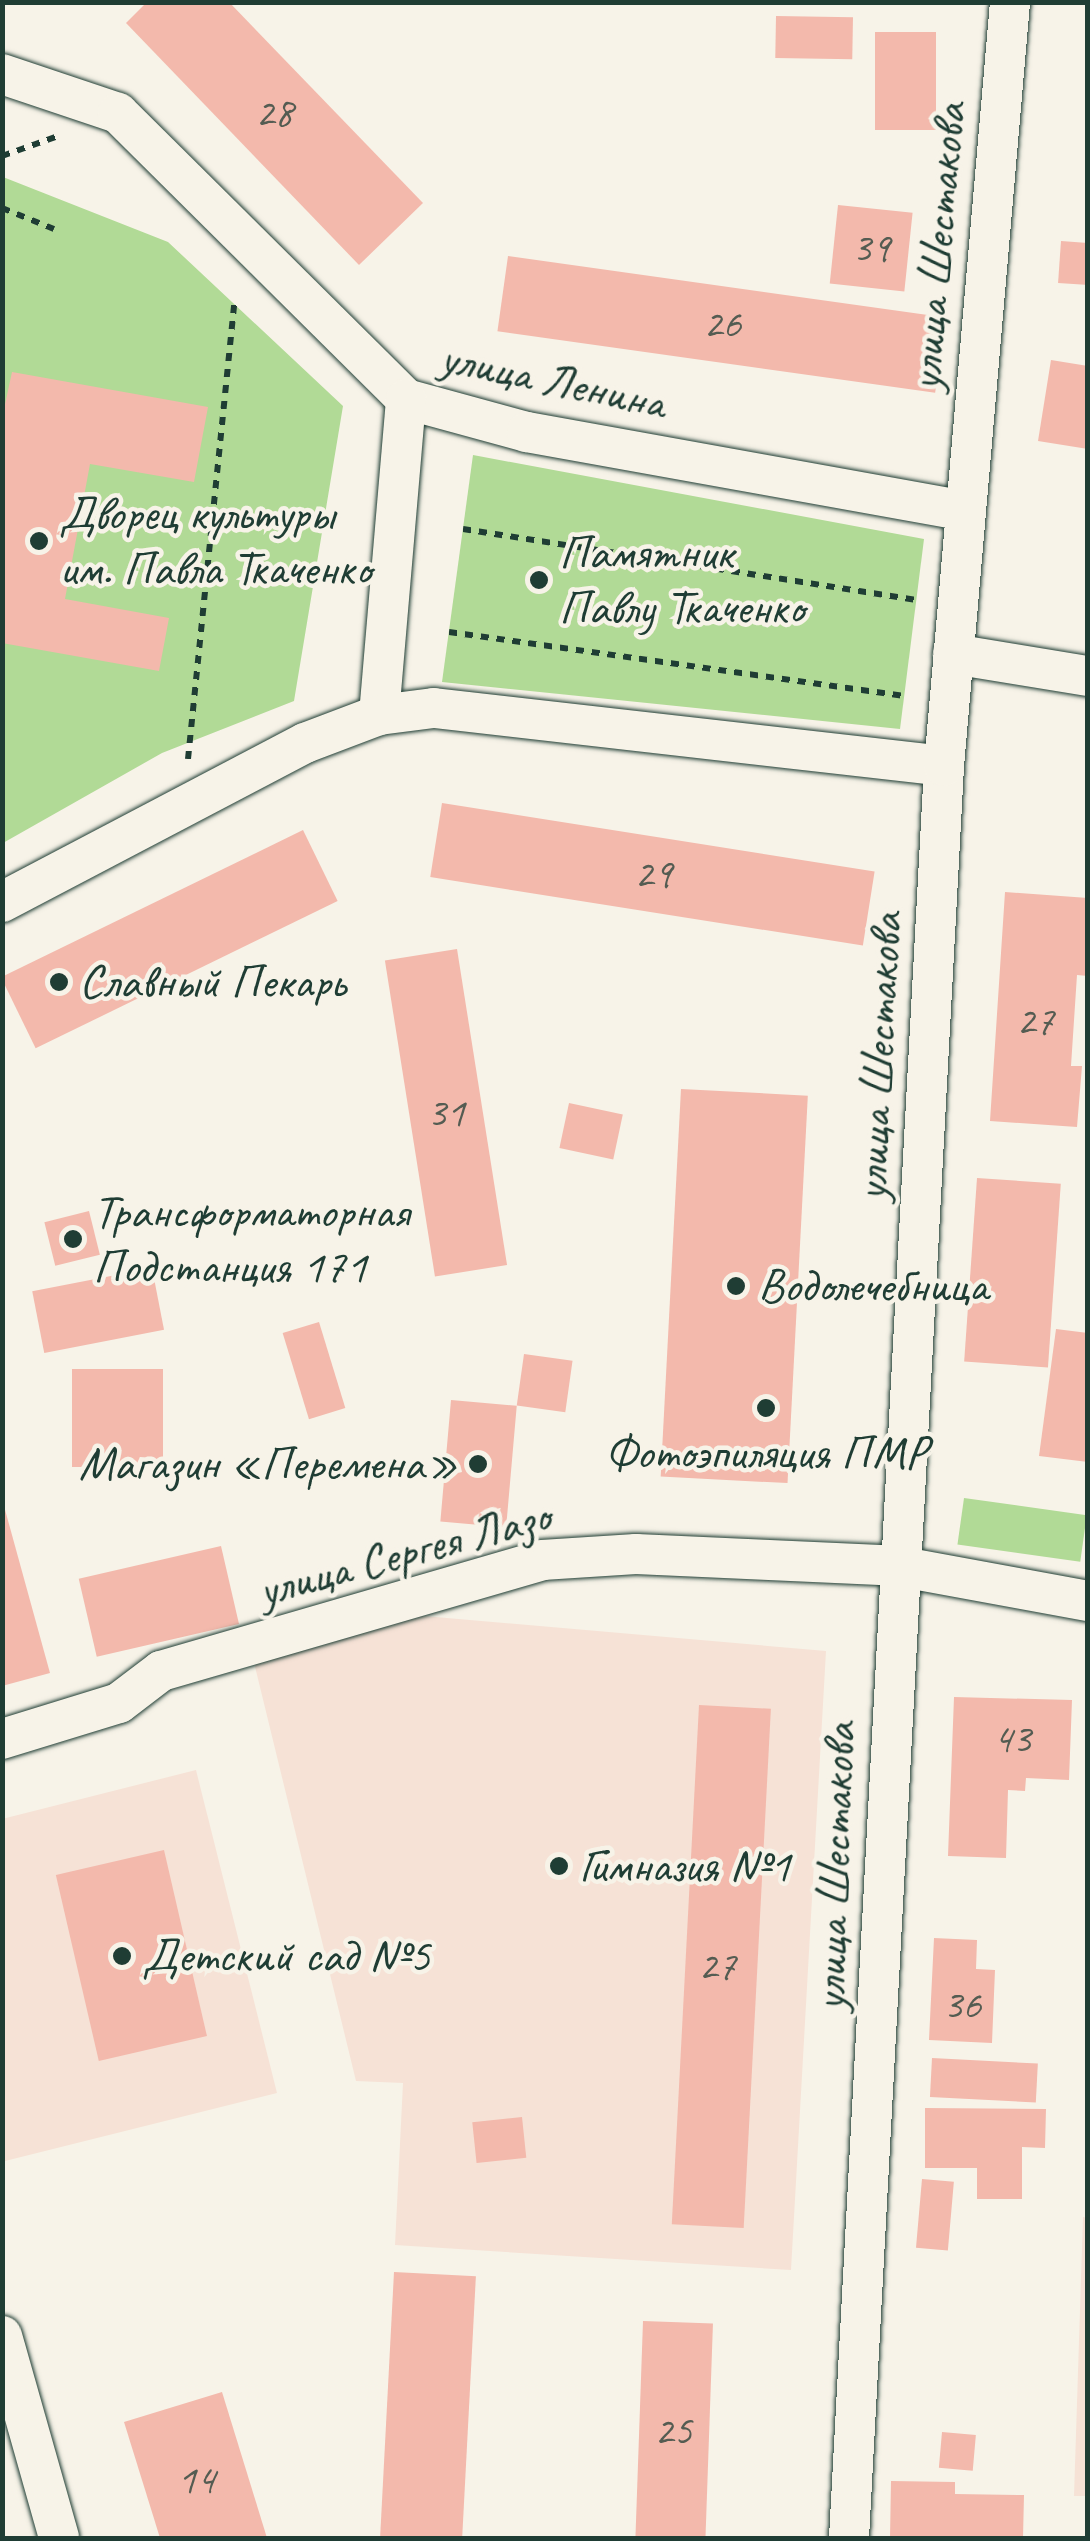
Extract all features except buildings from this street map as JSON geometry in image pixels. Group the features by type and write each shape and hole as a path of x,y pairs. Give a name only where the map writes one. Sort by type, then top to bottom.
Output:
{"street":[{"name":"улица Шестакова","path":"848,2538 897,1566 944,766 962,510 1010,2"},
{"name":"улица Ленина","path":"2,74 118,113 406,398 527,432 962,510"},
{"path":"379,715 406,398"},
{"path":"953,654 1088,676"},
{"path":"2,902 183,804 379,715 434,708 944,766"},
{"name":"улица Сергея Лазо","path":"2,1740 119,1704 162,1671 542,1560 636,1554 897,1566 1088,1601"},
{"path":"2,2336 58,2538"}],"path":[{"path":"2,208 54,229"},
{"path":"183,804 234,304"},
{"path":"462,529 916,600"},
{"path":"449,632 904,696"}],"shaded area":[{"name":"Гимназия №1","path":"378,1612 826,1651 791,2270 395,2245 403,2083 356,2081 250,1646"},
{"name":"Детский сад №5","path":"196,1770 277,2093 5,2161 2,1819"},
{"path":"1083,2217 1088,2218 1087,2496 1074,2496"}],"green space":[{"path":"3,177 168,242 343,406 294,701 162,753 3,843"},
{"path":"473,455 924,539 900,729 442,682"},
{"path":"964,1498 1087,1515 1080,1562 957,1545"}],"place":[{"name":"Дворец культуры им. Павла Ткаченко","path":"39,541"},
{"name":"Памятник Павлу Ткаченко","path":"539,580"},
{"name":"Славный Пекарь","path":"59,982"},
{"name":"Трансформаторная Подстанция 171","path":"73,1239"},
{"name":"Водолечебница","path":"736,1286"},
{"name":"Фотоэпиляция ПМР","path":"766,1408"},
{"name":"Магазин «Перемена»","path":"478,1464"},
{"name":"Гимназия №1","path":"559,1866"},
{"name":"Детский сад №5","path":"122,1956"}]}
